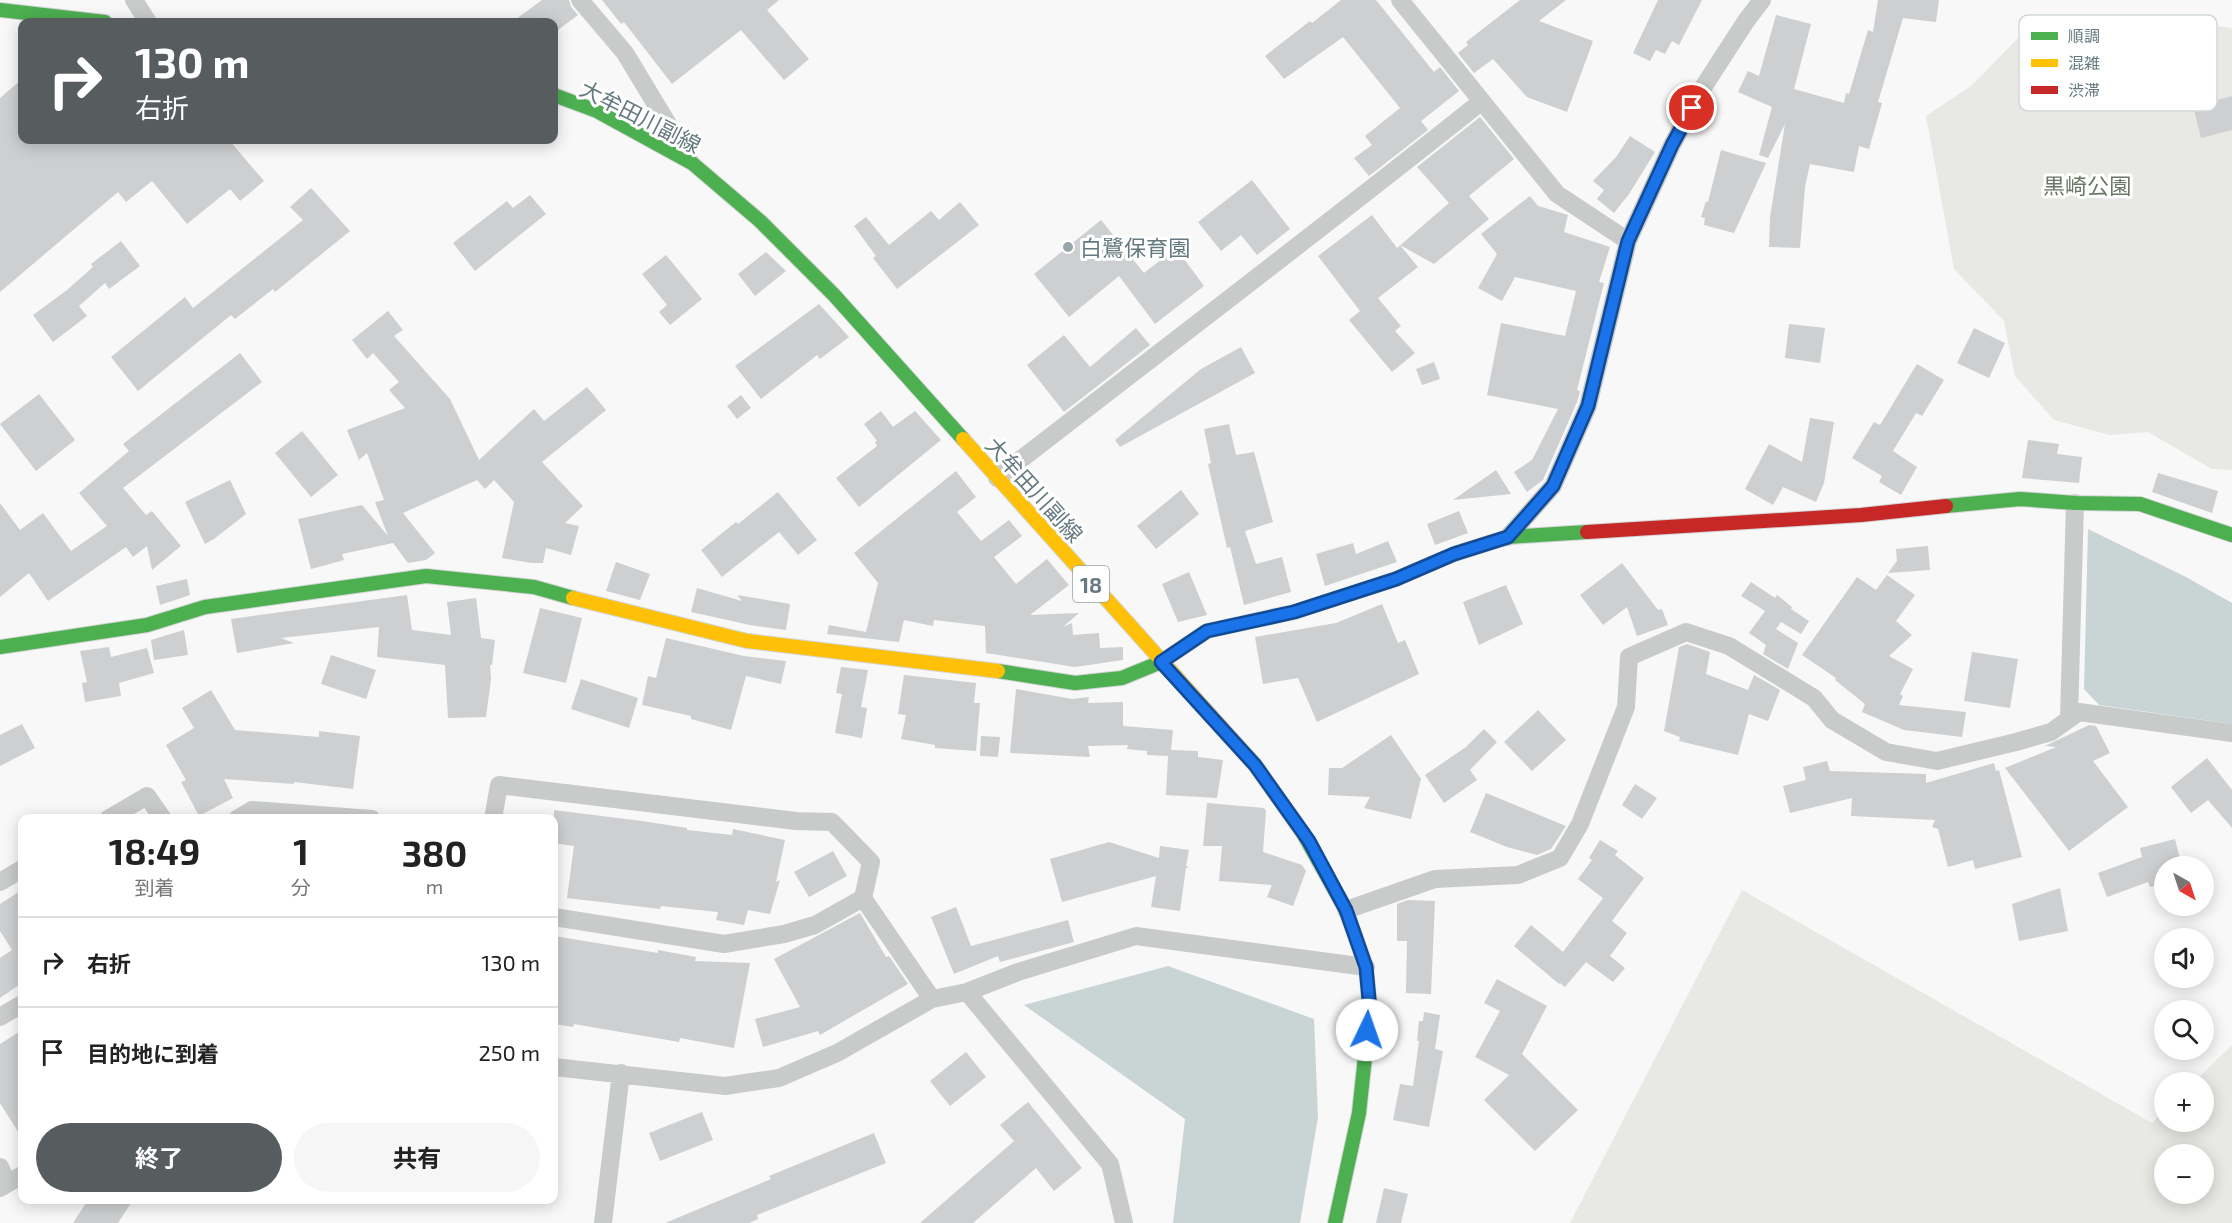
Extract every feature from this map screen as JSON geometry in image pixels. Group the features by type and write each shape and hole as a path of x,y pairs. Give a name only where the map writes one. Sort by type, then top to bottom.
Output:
{"street":[{"path":"134,0 145,18"},
{"path":"580,0 626,53 692,163"},
{"path":"1400,0 1557,194 1628,241"},
{"path":"1508,537 1553,486 1588,406 1628,241 1672,145 1702,89 1762,0"},
{"path":"0,10 70,18"},
{"name":"大牟田川副線","path":"558,96 597,111 692,163 760,221 834,295 1255,765 1309,841 1346,910 1366,967 1370,1010 1359,1113 1335,1223"},
{"path":"997,478 1223,302 1355,203 1482,101"},
{"path":"0,647 147,624 205,607 426,576 534,587 611,609 747,640 969,666 1075,683 1122,678 1161,662 1207,631 1294,612 1396,579 1454,554 1508,537 1861,515 2020,499 2140,504 2232,535"},
{"path":"2069,718 2075,503"},
{"path":"1346,910 1435,879 1518,875 1560,858 1580,824 1626,707 1629,657 1686,632 1729,646 1814,698 1832,720 1886,752 1937,761 2051,732 2079,712 2232,733"},
{"path":"494,814 499,785 796,821 832,822 871,862 863,898 932,999"},
{"path":"116,814 147,796 160,814"},
{"path":"245,814 252,810 305,814"},
{"path":"0,882 18,871"},
{"path":"558,918 724,944 784,934 815,925 863,898"},
{"path":"558,1067 725,1086 779,1078 837,1053 932,999 967,992 1018,972 1136,936 1366,967"},
{"path":"967,992 1110,1164 1124,1223"},
{"path":"0,1017 18,1006"},
{"path":"603,1223 621,1073"}],"green space":[{"name":"黒崎公園","path":"2217,26 2232,28 2232,470 2212,469 2148,432 2109,435 2054,420 2015,376 2004,321 1954,269 1926,116 1971,86 2019,37 2019,111 2217,111"},
{"path":"1742,890 2152,1123 2154,1121 2154,1132 2214,1132 2214,1072 2204,1072 2232,1045 2232,1223 1570,1223"}],"shaded area":[{"path":"2088,529 2186,577 2232,603 2232,724 2099,705 2084,689"},
{"path":"1168,966 1314,1019 1318,1117 1300,1223 1173,1223 1185,1119 1024,1005"}],"building":[{"path":"542,0 569,0 571,7 578,15 558,30 558,18 517,18"},
{"path":"602,0 779,0 767,10 809,59 784,80 741,30 672,84 624,22 621,24"},
{"path":"1341,0 1376,0 1434,72 1440,67 1459,91 1421,121 1428,130 1369,176 1354,158 1372,145 1365,136 1400,108 1343,37 1284,79 1265,56"},
{"path":"1520,0 1566,0 1539,21 1593,41 1567,112 1527,97 1493,59 1474,73 1458,53 1468,45 1466,42"},
{"path":"1658,0 1702,0 1679,45 1672,41 1665,54 1656,50 1650,61 1633,53"},
{"path":"1878,0 1939,0 1936,22 1903,18 1878,102 1882,103 1869,149 1859,146 1854,172 1810,164 1805,187 1800,248 1769,247 1770,217 1785,124 1768,158 1759,155 1772,107 1738,92 1748,71 1759,76 1776,15 1811,24 1794,89 1844,103 1846,93 1849,94 1868,30 1873,32"},
{"path":"18,82 18,144 232,144 264,181 240,201 230,189 187,224 152,181 126,202 118,192 0,292 0,98"},
{"path":"2232,96 2232,130 2201,138 2194,111 2217,111 2217,100"},
{"path":"1480,117 1514,159 1469,196 1489,219 1434,264 1400,245 1449,203 1417,167"},
{"path":"1630,136 1655,152 1629,194 1614,213 1597,199 1604,190 1593,181 1616,157"},
{"path":"1721,150 1766,163 1734,233 1704,225 1705,218 1701,217 1706,201 1708,202"},
{"path":"1252,180 1290,229 1257,255 1241,235 1221,251 1198,222"},
{"path":"311,188 350,231 275,292 273,289 235,319 231,315 138,391 111,357 185,297 193,308 303,220 290,207"},
{"path":"530,195 546,214 475,271 453,243 507,201 513,208"},
{"path":"1530,196 1538,206 1568,215 1564,232 1610,247 1599,282 1604,283 1577,390 1580,391 1577,402 1543,480 1527,492 1514,472 1532,460 1558,409 1487,395 1501,323 1565,336 1576,291 1515,277 1502,301 1478,288 1497,254 1481,234"},
{"path":"960,202 979,225 897,289 873,258 876,256 854,226 866,217 889,245 931,211 939,220"},
{"path":"1372,215 1397,248 1400,245 1418,267 1378,298 1401,326 1395,331 1415,353 1392,372 1349,320 1360,311 1318,256"},
{"path":"1101,220 1144,273 1176,248 1204,286 1155,324 1119,276 1069,317 1034,274"},
{"path":"121,241 140,266 109,289 105,283 79,306 87,316 53,342 33,315 67,290 93,267 91,264"},
{"path":"766,252 786,271 755,296 738,274"},
{"path":"666,255 702,299 670,325 659,312 667,305 642,274"},
{"path":"819,304 849,337 820,359 817,355 761,399 735,366"},
{"path":"388,311 403,330 394,336 450,399 479,460 534,409 544,421 587,387 606,410 542,462 583,506 565,523 579,526 571,555 546,548 543,563 502,558 514,502 494,480 485,489 477,480 403,513 435,553 426,560 408,563 393,543 342,554 344,560 311,569 298,519 362,505 388,536 375,502 384,500 367,453 359,460 347,430 405,408 389,390 399,382 373,353 367,359 352,340"},
{"path":"1789,324 1825,328 1820,363 1785,358"},
{"path":"1136,328 1150,345 1064,412 1027,365 1064,335 1090,367"},
{"path":"1974,328 2005,343 1989,378 1957,363"},
{"path":"1241,347 1255,373 1120,447 1115,440 1201,369"},
{"path":"240,353 262,382 123,488 146,515 152,511 181,546 152,570 147,546 133,557 126,547 48,601 29,573 0,597 0,503 20,530 43,513 71,551 107,526 79,493 129,451 123,444"},
{"path":"1434,362 1440,379 1422,385 1416,369"},
{"path":"1917,364 1944,380 1922,416 1916,413 1893,451 1917,467 1901,495 1879,482 1882,476 1852,458 1874,422 1880,425"},
{"path":"39,394 75,440 36,471 0,424"},
{"path":"741,395 751,408 737,419 727,406"},
{"path":"881,411 893,427 915,411 941,440 859,507 836,478 877,446 875,442 877,441 864,424"},
{"path":"1810,418 1834,422 1824,483 1816,502 1783,487 1773,505 1745,489 1769,444 1802,462"},
{"path":"1229,424 1236,455 1254,452 1273,522 1245,531 1256,564 1282,557 1291,592 1244,605 1230,547 1227,548 1208,464 1211,463 1204,429"},
{"path":"302,431 338,475 311,497 275,453"},
{"path":"2028,440 2059,444 2057,454 2082,457 2079,483 2022,478"},
{"path":"1496,470 1511,494 1453,500"},
{"path":"956,471 976,497 957,512 981,541 1009,520 1022,536 994,557 1016,584 1047,559 1069,585 1030,615 1079,613 1063,627 1072,623 1073,635 1099,633 1100,648 1123,647 1123,660 1075,667 986,653 985,626 934,620 933,626 904,620 899,642 827,634 829,625 866,632 878,583 854,553"},
{"path":"2158,473 2218,491 2212,513 2152,492"},
{"path":"230,480 246,514 205,544 185,502"},
{"path":"1181,490 1199,514 1156,549 1137,526"},
{"path":"778,492 817,540 798,555 779,532 722,577 701,550"},
{"path":"1459,511 1468,533 1435,545 1427,524"},
{"path":"1388,541 1397,562 1325,586 1316,554 1353,543 1356,554"},
{"path":"1928,546 1930,570 1888,573 1897,561 1896,549"},
{"path":"616,562 650,574 640,600 606,591"},
{"path":"1622,563 1658,610 1662,609 1668,625 1637,636 1627,607 1603,625 1580,595"},
{"path":"1189,572 1207,615 1178,622 1162,584"},
{"path":"1887,575 1915,595 1896,621 1912,635 1889,656 1913,669 1900,694 1903,696 1899,705 1966,712 1962,737 1904,730 1862,712 1865,704 1835,680 1836,678 1802,655 1857,577 1876,590"},
{"path":"187,579 190,595 160,605 156,586"},
{"path":"1751,582 1775,598 1777,595 1792,607 1791,609 1809,621 1801,634 1781,622 1776,629 1798,643 1788,669 1763,654 1766,645 1749,633 1765,611 1741,596"},
{"path":"1506,585 1523,624 1479,645 1463,602"},
{"path":"697,588 742,601 737,595 790,604 786,630 691,612"},
{"path":"407,595 412,630 451,635 447,602 476,598 481,638 495,640 492,665 490,665 491,679 486,717 448,718 445,665 377,657 379,627 281,638 294,643 237,653 231,619"},
{"path":"1382,604 1398,643 1405,640 1419,674 1317,722 1298,678 1263,684 1255,637 1336,623"},
{"path":"540,608 582,618 566,683 523,673"},
{"path":"184,630 188,655 154,660 151,640"},
{"path":"666,638 744,656 786,661 781,684 746,676 731,730 691,719 691,716 642,705 648,676 656,678"},
{"path":"1687,644 1710,652 1706,674 1748,690 1754,675 1780,690 1768,721 1749,714 1738,755 1679,741 1680,737 1664,731 1679,647"},
{"path":"109,647 111,657 147,648 154,673 119,683 121,696 85,702 82,683 87,682 80,651"},
{"path":"1972,652 2018,659 2010,708 1964,701"},
{"path":"331,655 376,670 366,699 321,684"},
{"path":"841,667 868,670 861,707 867,708 862,738 835,733 842,694 836,693"},
{"path":"904,675 976,683 974,703 980,703 976,751 935,748 935,745 901,739 906,715 898,714"},
{"path":"581,679 638,698 629,728 571,709"},
{"path":"1016,689 1072,699 1089,697 1088,703 1123,702 1123,726 1173,730 1171,750 1198,751 1198,757 1223,760 1217,798 1166,795 1168,756 1147,755 1147,751 1127,749 1128,745 1088,746 1090,757 1010,753"},
{"path":"211,690 235,730 319,737 319,731 360,736 353,789 294,782 294,784 224,779 233,798 203,814 198,814 181,782 186,780 166,745 194,728 182,708"},
{"path":"1538,710 1566,740 1532,771 1504,742"},
{"path":"22,724 35,748 0,766 0,735"},
{"path":"2089,725 2096,726 2110,753 2093,761 2128,807 2069,851 2005,768 2056,747 2045,746"},
{"path":"1484,729 1497,742 1470,770 1477,780 1444,803 1425,775 1466,747"},
{"path":"1391,735 1421,779 1411,819 1364,808 1370,797 1328,795 1329,768 1342,768"},
{"path":"981,736 1000,737 998,757 980,756"},
{"path":"2207,758 2232,790 2232,828 2208,800 2191,813 2171,787"},
{"path":"1827,761 1830,771 1926,774 1926,783 1994,763 1996,771 1999,770 2022,857 1975,869 1973,860 1948,867 1938,829 1932,827 1935,820 1851,816 1852,798 1790,813 1783,786 1806,780 1803,767"},
{"path":"1635,784 1657,798 1642,819 1622,805"},
{"path":"1486,793 1566,826 1551,849 1537,855 1507,847 1470,832"},
{"path":"1207,803 1264,808 1266,811 1263,852 1302,865 1306,871 1293,906 1267,897 1272,885 1219,881 1222,846 1203,846"},
{"path":"554,810 732,835 733,829 785,840 776,882 780,880 770,914 748,910 744,925 716,920 718,912 661,906 660,909 567,898 574,846 558,844 558,814 554,814"},
{"path":"2175,839 2179,856 2154,856 2154,886 2150,887 2148,882 2107,897 2098,873 2142,857 2140,848"},
{"path":"1600,840 1618,851 1615,855 1644,878 1612,921 1627,933 1610,956 1625,968 1613,982 1586,962 1565,987 1514,946 1531,925 1563,952 1603,898 1578,879 1592,860 1589,858"},
{"path":"1109,842 1159,858 1160,846 1189,850 1186,866 1189,867 1186,868 1180,911 1151,907 1156,876 1062,902 1050,859"},
{"path":"833,851 847,876 809,897 794,872"},
{"path":"2060,888 2068,931 2019,941 2012,904"},
{"path":"18,893 18,986 0,998 0,958 12,950 0,931 0,904"},
{"path":"1408,900 1435,901 1431,994 1406,993 1407,941 1397,941 1397,904"},
{"path":"956,907 971,946 1068,920 1074,942 1000,962 998,956 954,974 931,917"},
{"path":"860,913 886,957 889,956 908,984 820,1035 818,1031 763,1047 755,1019 800,1007 774,959"},
{"path":"558,937 658,953 658,950 696,957 695,961 750,963 734,1048 680,1038 679,1042 574,1024 573,1027 558,1025"},
{"path":"1497,979 1547,1006 1522,1054 1578,1110 1535,1151 1484,1100 1509,1075 1475,1057 1500,1011 1484,1003"},
{"path":"1424,1012 1440,1015 1435,1049 1443,1051 1429,1127 1393,1120 1400,1084 1413,1086 1419,1041 1417,1041 1419,1021 1423,1021"},
{"path":"18,1033 18,1132 0,1103 0,1044"},
{"path":"966,1052 986,1077 950,1106 930,1081"},
{"path":"1028,1102 1082,1168 1054,1191 1036,1168 973,1223 920,1223 1014,1141 1000,1125"},
{"path":"702,1112 713,1140 660,1161 649,1133"},
{"path":"874,1133 886,1163 757,1215 758,1219 749,1223 665,1223 771,1179 769,1176"},
{"path":"1384,1188 1408,1194 1401,1223 1376,1223"},
{"path":"85,1204 130,1204 118,1223 73,1223"}],"traffic: fast":[{"path":"0,10 70,18"},
{"path":"558,96 597,111 692,163 760,221 834,295 963,439"},
{"path":"1946,506 2020,499 2140,504 2232,535"},
{"path":"998,671 1075,683 1122,678 1161,662 1207,631 1294,612 1396,579 1454,554 1508,537 1587,532"},
{"path":"0,647 147,625 205,607 426,576 534,587 573,598"},
{"path":"1303,833 1346,910 1366,967 1370,1010 1359,1113 1335,1223"}],"traffic: slow":[{"path":"963,439 1255,765 1303,833"},
{"path":"573,598 747,641 998,671"}],"traffic: jam":[{"path":"1587,532 1861,515 1946,506"}],"place":[{"name":"白鷺保育園","path":"1068,247"}],"route":[{"path":"1367,1030 1370,1010 1366,967 1346,910 1309,841 1255,765 1161,662 1207,631 1294,612 1396,579 1454,554 1508,537 1553,486 1588,406 1628,241 1672,145 1692,108"}]}
